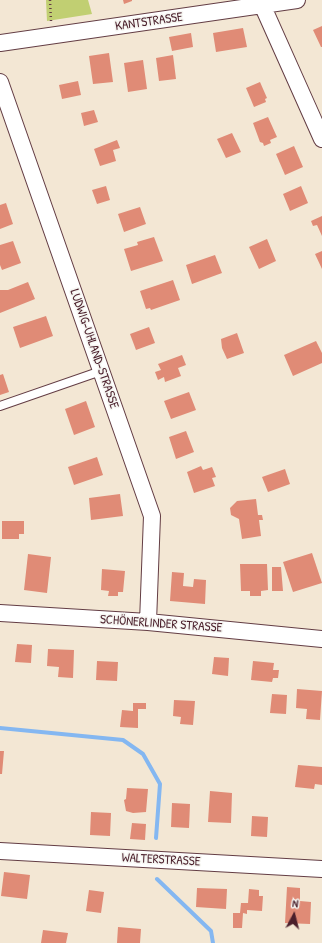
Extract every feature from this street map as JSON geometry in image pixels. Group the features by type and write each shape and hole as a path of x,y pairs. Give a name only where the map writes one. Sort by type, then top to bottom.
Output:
{"street":[{"name":"KANTSTRASSE","path":"0,43 261,3 297,0"},
{"path":"261,3 322,139"},
{"name":"LUDWIG-UHLAND-STRASSE","path":"0,82 152,516 148,622"},
{"name":"SCHÖNERLINDER STRASSE","path":"0,613 148,622 322,639"},
{"name":"WALTERSTRASSE","path":"0,851 322,869"}],"lane":[{"path":"0,406 101,371"}],"path":[{"path":"50,0 53,35"}],"green space":[{"path":"46,0 88,0 92,14 47,21"}],"building":[{"path":"123,0 132,0 132,1 124,4"},
{"path":"322,26 322,47 321,47 313,30"},
{"path":"243,28 247,47 216,52 213,33"},
{"path":"191,33 193,47 172,51 169,37"},
{"path":"109,53 113,82 93,84 89,56"},
{"path":"173,55 176,79 159,81 156,58"},
{"path":"143,60 147,89 128,92 124,63"},
{"path":"78,81 81,95 62,99 59,85"},
{"path":"260,82 267,98 265,99 266,102 254,107 246,88"},
{"path":"94,110 98,122 84,126 81,113"},
{"path":"268,117 277,137 270,140 271,143 264,146 263,143 260,142 253,123"},
{"path":"232,133 241,152 226,158 217,139"},
{"path":"117,140 120,148 113,150 116,161 100,166 94,149"},
{"path":"294,146 303,167 285,175 276,154"},
{"path":"106,186 110,200 97,204 92,190"},
{"path":"301,186 308,203 290,211 283,194"},
{"path":"6,203 13,224 0,229 0,205"},
{"path":"140,207 146,224 124,232 118,214"},
{"path":"322,216 322,236 317,225 313,226 311,221"},
{"path":"154,237 163,261 131,271 124,249 138,245 137,242"},
{"path":"267,239 276,261 259,269 249,247"},
{"path":"13,241 21,263 2,270 0,265 0,245"},
{"path":"322,251 322,269 315,254"},
{"path":"215,255 222,273 192,284 186,265"},
{"path":"173,280 180,300 151,310 150,308 146,309 140,291"},
{"path":"28,282 35,299 0,313 0,290 8,290"},
{"path":"46,316 53,336 20,348 13,327"},
{"path":"149,327 155,343 136,350 130,334"},
{"path":"237,333 244,353 227,359 222,348 221,339"},
{"path":"316,341 322,353 322,363 293,376 284,355"},
{"path":"182,355 186,365 178,368 181,376 165,382 164,377 158,380 155,372 161,370 158,364"},
{"path":"3,374 9,392 0,395 0,375"},
{"path":"189,392 196,410 171,419 164,401"},
{"path":"86,401 95,427 74,435 65,409"},
{"path":"186,431 194,452 176,459 169,437"},
{"path":"97,457 103,475 74,485 68,467"},
{"path":"201,466 203,470 212,467 216,477 212,478 215,486 194,493 187,472"},
{"path":"285,469 290,484 268,492 262,477"},
{"path":"120,494 123,516 91,520 89,498"},
{"path":"256,499 258,515 262,515 263,520 259,520 261,536 242,539 239,519 231,515 230,508 237,501"},
{"path":"2,521 24,521 24,534 19,534 19,539 2,539"},
{"path":"312,553 322,583 293,592 283,562"},
{"path":"28,554 51,557 47,593 24,590"},
{"path":"240,564 267,564 268,590 261,591 261,596 250,596 250,591 241,591"},
{"path":"272,567 281,567 283,591 272,591"},
{"path":"102,569 125,571 123,592 118,592 118,596 108,596 109,591 101,590"},
{"path":"172,572 184,573 183,586 193,587 194,579 206,580 205,604 170,601"},
{"path":"17,644 32,645 31,663 15,662"},
{"path":"48,649 74,650 73,678 58,677 59,667 47,666"},
{"path":"214,657 229,658 228,676 212,674"},
{"path":"97,661 118,662 117,681 96,680"},
{"path":"253,661 274,663 273,670 279,670 278,678 273,678 272,682 251,680"},
{"path":"297,689 322,691 320,720 306,719 307,709 296,708"},
{"path":"272,694 287,695 286,714 270,713"},
{"path":"174,700 195,701 193,725 180,724 181,717 173,716"},
{"path":"133,703 146,703 146,709 138,709 138,728 120,727 122,710 133,711"},
{"path":"0,751 4,751 2,774 0,774"},
{"path":"298,765 322,767 322,785 315,784 314,789 295,787"},
{"path":"127,788 148,789 146,812 133,813 126,811 124,800 126,799"},
{"path":"210,791 232,793 231,823 208,822"},
{"path":"172,803 190,804 189,828 171,827"},
{"path":"91,812 111,813 110,836 90,835"},
{"path":"252,816 268,817 267,837 251,836"},
{"path":"132,823 146,824 145,840 130,839"},
{"path":"4,872 30,875 27,899 1,896"},
{"path":"287,887 300,888 300,901 311,902 310,924 285,923"},
{"path":"197,888 227,889 226,909 196,907"},
{"path":"249,889 259,890 259,896 263,896 262,911 247,910 247,914 243,913 242,928 233,928 233,913 240,913 241,903 248,903"},
{"path":"89,890 104,892 101,913 86,911"},
{"path":"118,927 141,929 140,943 117,943"},
{"path":"43,930 68,933 66,943 41,943"}],"waterway":[{"path":"0,728 123,740 143,754 160,784 156,838"},
{"path":"157,879 211,931 213,943"}]}
